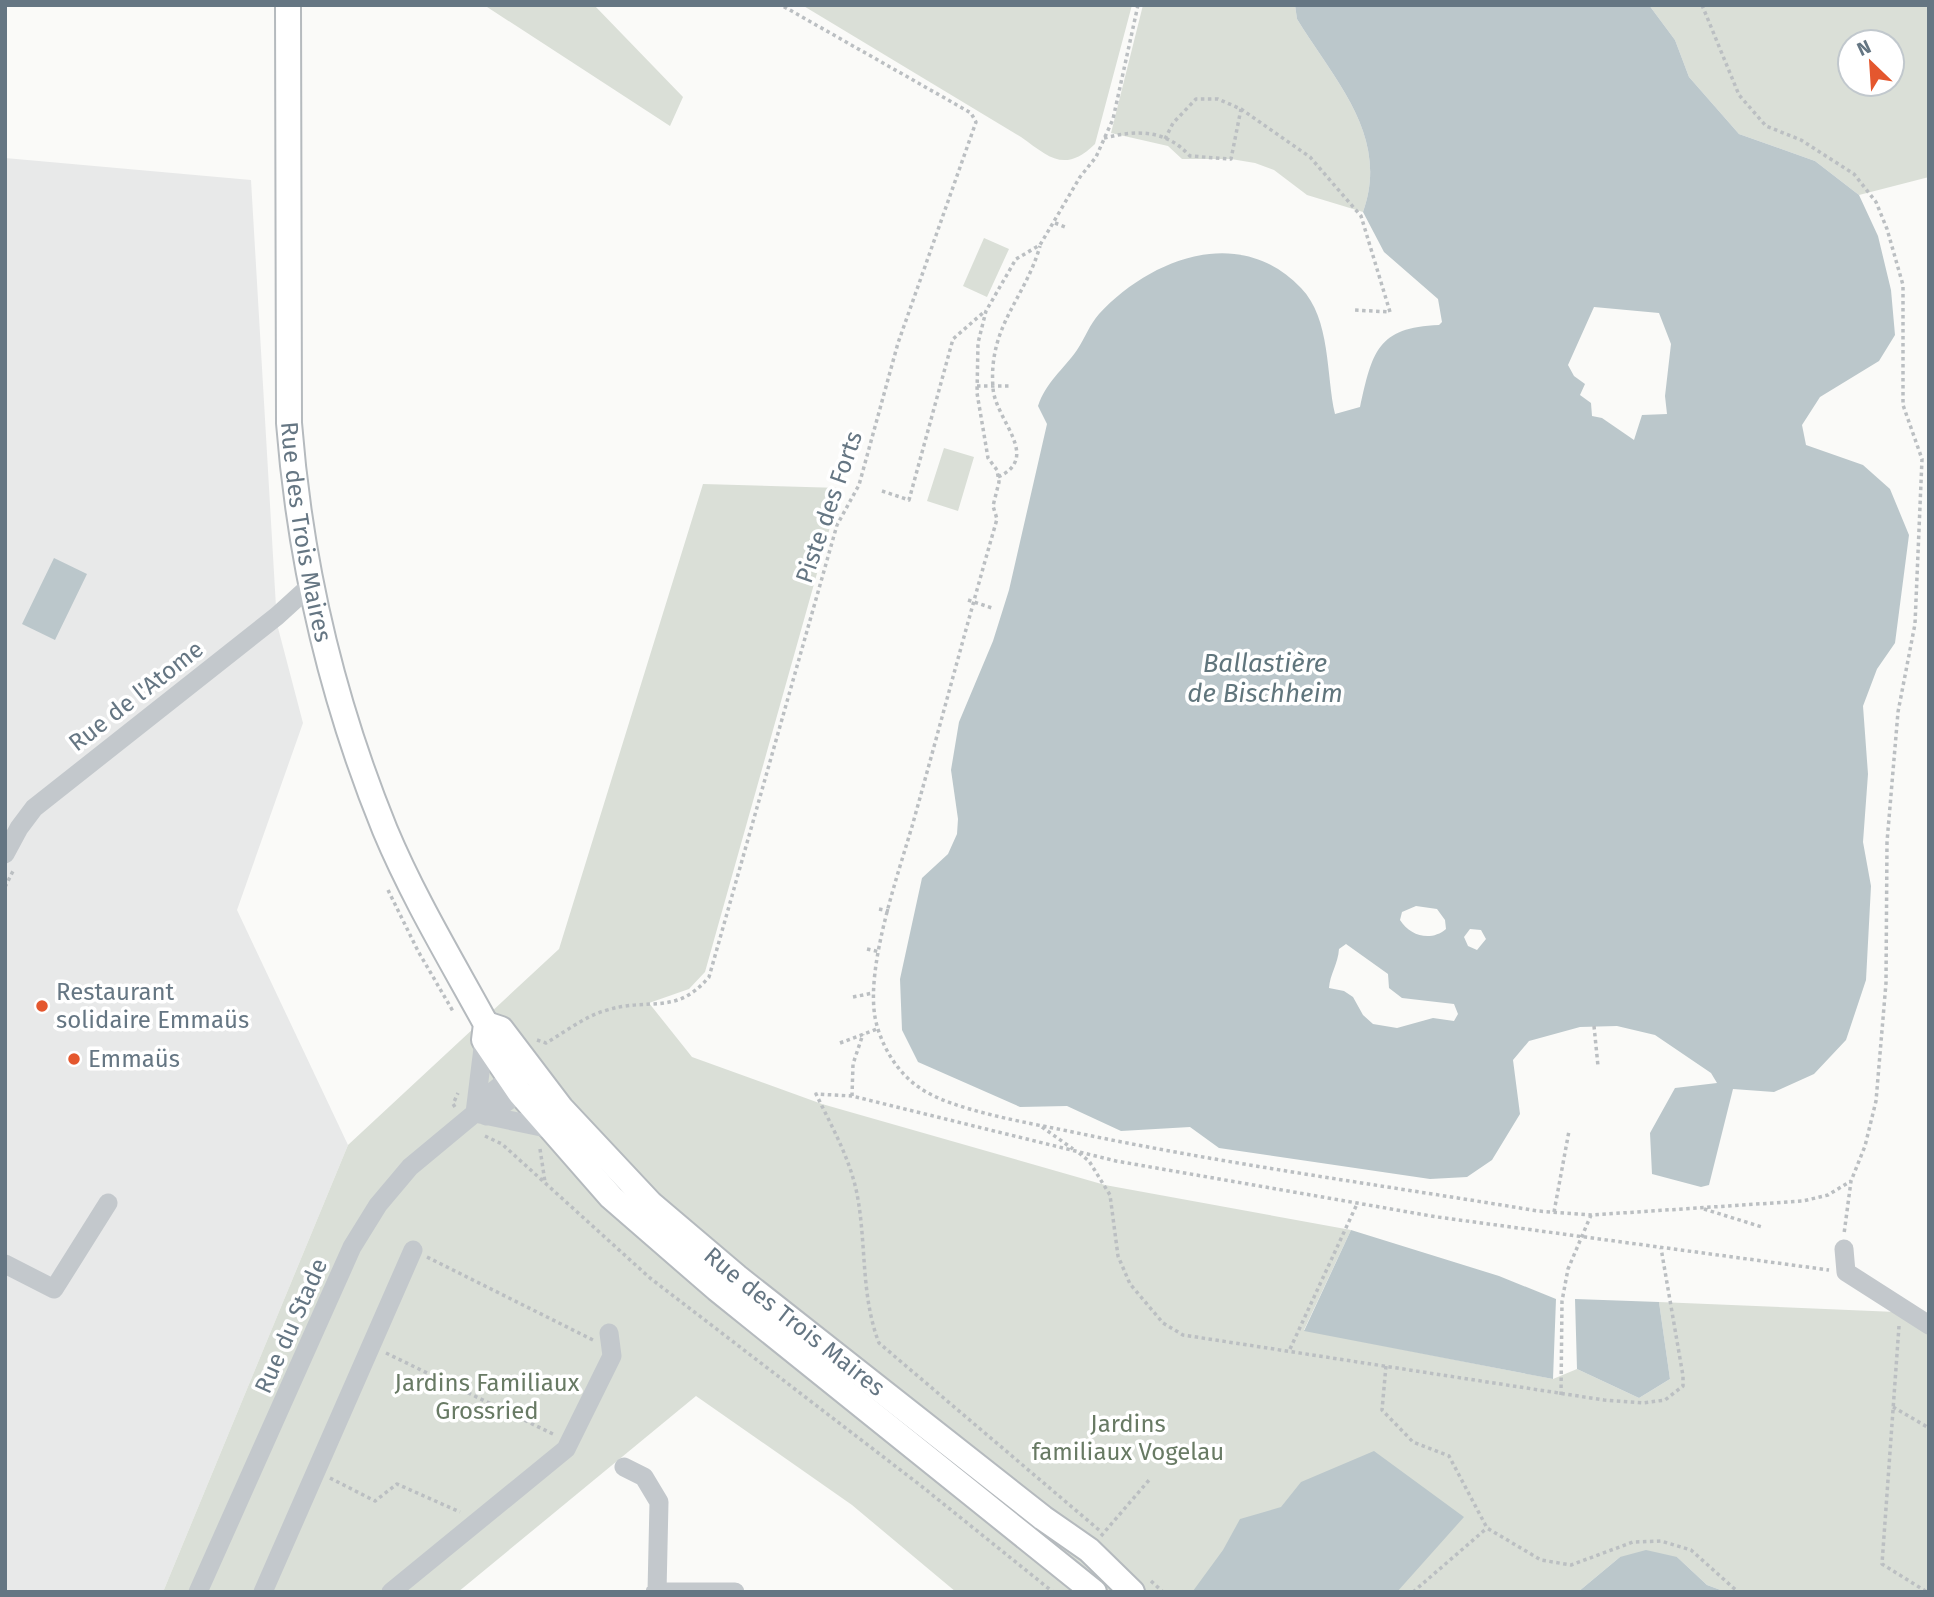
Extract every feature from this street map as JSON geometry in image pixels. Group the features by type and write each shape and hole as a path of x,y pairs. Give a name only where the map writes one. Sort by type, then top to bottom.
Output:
{"main road":[{"name":"Rue des Trois Maires","path":"288,5 289,423 295,489 310,586 357,756 386,831 485,1032 500,1028 546,1135 611,1197 717,1289 1094,1592"},
{"name":"Rue des Trois Maires","path":"524,1079 651,1205 759,1294 1043,1518 1089,1550 1132,1592"}],"street":[{"name":"Rue de l'Atome","path":"5,854 34,808 277,616 310,586"},
{"path":"485,1032 478,1117 516,1120 546,1135"},
{"name":"Rue du Stade","path":"198,1592 352,1247 378,1205 410,1167 524,1079"},
{"path":"5,1264 54,1289 108,1203"},
{"path":"1844,1249 1846,1272 1929,1325"},
{"path":"263,1592 413,1250"},
{"path":"391,1592 566,1449 612,1356 610,1341"},
{"path":"624,1467 644,1477 659,1502 656,1592 735,1592"}],"path":[{"name":"Piste des Forts","path":"531,1039 547,1043 602,1011 639,1004 679,1002 696,993 709,977 837,525 859,485 898,342 975,122 971,113 781,5"},
{"path":"998,477 1010,471 1015,464 1018,450 999,410 993,386 999,331 1036,260 1040,245 1113,119 1138,5"},
{"path":"1702,5 1739,95 1766,126 1801,140 1854,174 1876,202 1887,229 1903,285 1903,405 1922,459 1915,624 1898,712 1887,842 1886,983 1877,1101 1865,1146 1851,1181 1844,1249"},
{"path":"1165,139 1173,123 1196,99 1218,99 1241,109 1310,157 1361,216 1390,312 1354,310"},
{"path":"1104,138 1135,131 1178,142 1190,156 1231,159 1241,109"},
{"path":"1055,223 1068,228"},
{"path":"1040,245 1016,259 986,311 978,343 977,386 988,457 998,477 993,506 997,519 983,557 974,601 958,647 949,692 901,864 873,993 878,1029 902,1074 921,1090 946,1101 1124,1143 1554,1212 1591,1216 1803,1201 1828,1195 1851,1181"},
{"path":"882,491 909,500 953,339 986,311"},
{"path":"977,386 1009,386"},
{"path":"968,600 992,608"},
{"path":"942,690 949,692"},
{"path":"930,732 937,735"},
{"path":"918,775 925,778"},
{"path":"905,819 913,821"},
{"path":"892,863 901,864"},
{"path":"879,909 889,911"},
{"path":"867,949 880,952"},
{"path":"853,997 873,993"},
{"path":"1594,1026 1598,1066"},
{"path":"840,1043 878,1029"},
{"path":"852,1096 853,1064 863,1034"},
{"path":"1103,1533 879,1343 869,1317 856,1189 842,1146 816,1094 852,1096 1116,1161 1357,1203 1581,1237 1846,1272"},
{"path":"478,1117 502,1144 650,1278 920,1485 1053,1592"},
{"path":"1040,1125 1089,1161 1110,1195 1123,1270 1142,1301 1163,1323 1183,1335 1290,1349 1561,1395 1643,1403 1665,1400 1683,1386 1661,1248"},
{"path":"1554,1212 1569,1131"},
{"path":"545,1184 539,1158 546,1135"},
{"path":"1290,1349 1357,1203"},
{"path":"1701,1209 1762,1227"},
{"path":"1561,1395 1562,1301 1568,1269 1591,1216"},
{"path":"413,1250 610,1341"},
{"path":"1906,1310 1899,1320 1882,1564 1927,1592"},
{"path":"371,1346 570,1442"},
{"path":"1386,1366 1382,1410 1413,1442 1449,1456 1487,1528 1541,1560 1571,1565 1633,1542 1661,1541 1691,1550 1738,1592"},
{"path":"1893,1407 1929,1427"},
{"path":"316,1471 375,1501 397,1484 460,1512 473,1525"},
{"path":"1095,1542 1150,1479"},
{"path":"1413,1592 1487,1528"}],"shaded area":[{"path":"5,158 251,180 277,624 303,723 237,910 348,1145 163,1592 5,1592"}],"green space":[{"path":"484,5 594,5 683,97 670,126"},
{"path":"802,5 1132,5 1095,144 1075,158 1066,160 1049,156"},
{"path":"1143,5 1295,5 1297,19 1342,87 1364,134 1369,158 1369,184 1363,212 1307,195 1274,170 1255,163 1231,159 1182,159 1168,146 1111,133"},
{"path":"1649,5 1929,5 1929,177 1859,195 1815,161 1739,134 1689,77 1675,40"},
{"path":"984,238 1009,249 987,297 963,286"},
{"path":"944,448 974,457 958,511 927,501"},
{"path":"703,484 841,488 705,972 689,989 649,1003 692,1057 822,1104 1105,1185 1351,1230 1304,1330 1553,1379 1577,1369 1639,1398 1670,1379 1659,1302 1896,1312 1929,1332 1929,1592 1726,1592 1707,1585 1677,1557 1620,1557 1578,1592 956,1592 852,1505 696,1396 458,1592 163,1592 348,1145 559,949"}],"water":[{"name":"Ballastière de Bischheim","path":"1295,5 1649,5 1675,40 1689,77 1739,134 1815,161 1859,195 1878,236 1891,290 1895,335 1879,361 1820,397 1802,425 1806,445 1863,465 1890,489 1909,535 1895,643 1877,669 1863,706 1868,774 1863,842 1871,886 1866,980 1846,1040 1814,1074 1774,1092 1733,1089 1709,1185 1701,1187 1652,1174 1650,1133 1675,1088 1717,1083 1711,1073 1655,1035 1617,1026 1580,1027 1529,1041 1513,1060 1520,1114 1492,1160 1467,1177 1430,1179 1219,1148 1190,1127 1121,1131 1067,1106 1020,1107 918,1062 902,1030 900,979 922,878 948,854 957,834 958,819 951,770 959,722 993,641 1009,590 1047,424 1038,406 1055,376 1077,350 1099,314 1120,294 1144,277 1170,264 1197,256 1224,253 1251,257 1277,268 1301,288 1318,315 1326,348 1335,414 1360,407 1374,358 1390,338 1402,331 1439,325 1442,322 1438,299 1384,252 1363,212 1369,184 1369,158 1364,134 1342,87 1297,19","holes":["1594,307 1659,313 1671,344 1665,396 1667,414 1642,415 1634,440 1602,418 1592,416 1591,403 1580,395 1585,384 1574,376 1568,365","1416,906 1437,909 1445,920 1446,929 1427,936 1415,933 1400,920 1402,912","1470,929 1481,930 1486,939 1477,950 1468,946 1464,937","1346,944 1388,974 1389,988 1402,998 1454,1004 1458,1014 1454,1021 1433,1018 1397,1028 1373,1024 1363,1015 1353,997 1344,991 1329,988 1339,949"]},
{"path":"54,558 87,574 55,640 22,624"},
{"path":"1351,1230 1499,1276 1556,1299 1553,1379 1304,1331"},
{"path":"1575,1299 1659,1302 1670,1379 1639,1398 1577,1369"},
{"path":"1374,1451 1464,1517 1397,1592 1193,1591 1223,1550 1240,1519 1281,1507 1301,1482"},
{"path":"1646,1550 1677,1557 1707,1585 1726,1592 1578,1592 1620,1557"}],"place":[{"name":"Restaurant solidaire Emmaüs","path":"42,1006"},
{"name":"Emmaüs","path":"74,1059"}],"park label":[{"name":"Jardins Familiaux Grossried","path":"487,1397"},
{"name":"Jardins familiaux Vogelau","path":"1128,1438"}]}
